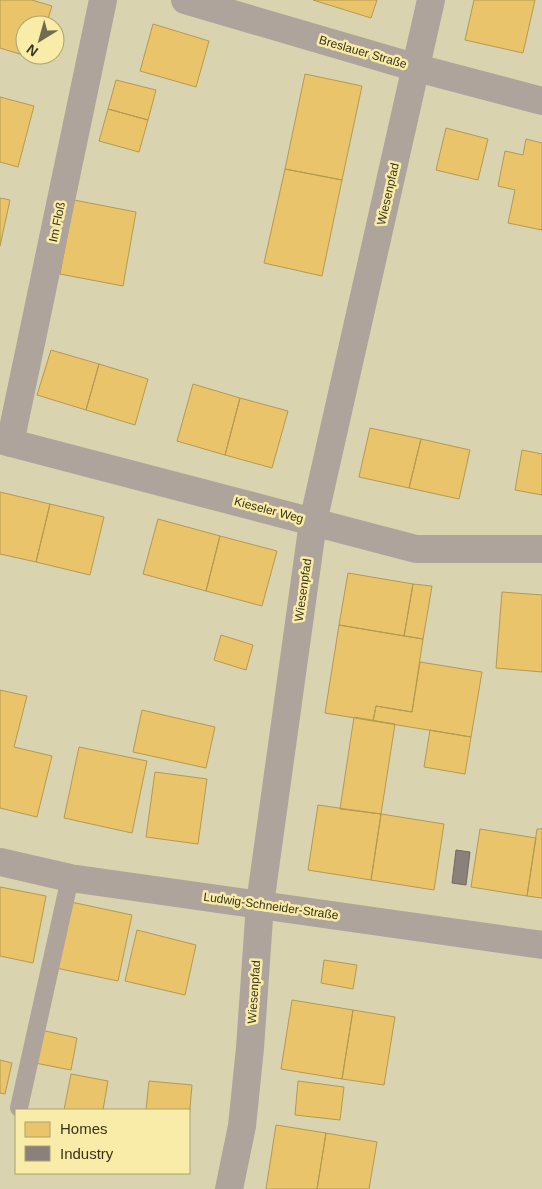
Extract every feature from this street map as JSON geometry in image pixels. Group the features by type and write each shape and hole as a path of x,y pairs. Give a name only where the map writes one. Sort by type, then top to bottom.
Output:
{"street":[{"name":"Im Floß","path":"5,442 103,0"},
{"name":"Breslauer Straße","path":"185,0 417,68 542,101"},
{"name":"Wiesenpfad","path":"229,1189 242,1126 250,1048 260,904 313,522 432,0"},
{"name":"Kieseler Weg","path":"5,442 416,549 542,549"},
{"name":"Ludwig-Schneider-Straße","path":"0,862 70,878 542,945"}],"lane":[{"path":"19,1108 70,878"}],"building: Homes":[{"path":"0,0 32,0 52,6 49,15 15,15 15,53 0,48"},
{"path":"313,0 377,0 371,18"},
{"path":"474,0 535,0 523,53 465,40"},
{"path":"153,24 209,41 196,87 140,71"},
{"path":"305,74 362,86 342,180 285,169"},
{"path":"116,80 156,90 148,120 108,109"},
{"path":"0,97 34,106 18,167 0,162"},
{"path":"108,109 148,120 139,152 99,141"},
{"path":"446,128 488,139 478,180 436,170"},
{"path":"526,139 542,143 542,230 508,223 515,190 498,186 505,151 523,155"},
{"path":"285,169 342,180 322,276 264,263"},
{"path":"0,198 10,200 0,246"},
{"path":"74,200 136,212 123,286 60,274"},
{"path":"51,350 99,364 86,410 37,395"},
{"path":"99,364 148,379 135,425 86,410"},
{"path":"193,384 240,398 225,455 177,441"},
{"path":"240,398 288,411 272,468 225,455"},
{"path":"370,428 421,439 409,488 359,477"},
{"path":"421,439 470,450 459,499 409,488"},
{"path":"522,450 542,454 542,495 515,490"},
{"path":"0,492 50,504 36,562 0,554"},
{"path":"50,504 104,517 90,575 36,562"},
{"path":"158,519 220,536 206,591 143,574"},
{"path":"220,536 277,551 262,606 206,591"},
{"path":"348,573 413,584 404,636 339,625"},
{"path":"413,584 432,586 423,639 404,636"},
{"path":"502,592 542,595 542,672 496,668"},
{"path":"339,625 423,639 412,712 376,706 373,721 325,713"},
{"path":"221,635 253,645 246,670 214,660"},
{"path":"420,662 482,672 471,737 373,721 376,706 412,712"},
{"path":"0,690 27,696 14,747 52,756 37,817 0,808"},
{"path":"142,710 215,727 206,768 133,752"},
{"path":"354,717 395,724 381,814 340,809"},
{"path":"430,730 471,737 465,774 424,767"},
{"path":"79,747 147,761 132,833 64,818"},
{"path":"155,772 207,779 198,844 146,837"},
{"path":"318,805 381,814 371,880 308,870"},
{"path":"381,814 444,824 434,890 371,880"},
{"path":"480,829 536,838 527,896 471,887"},
{"path":"537,829 542,829 542,898 527,896"},
{"path":"0,887 46,896 33,963 0,956"},
{"path":"71,902 132,915 118,981 56,968"},
{"path":"137,930 196,945 185,995 125,981"},
{"path":"324,960 357,965 353,989 321,983"},
{"path":"292,1000 353,1010 342,1079 281,1069"},
{"path":"353,1010 395,1017 384,1085 342,1079"},
{"path":"41,1030 77,1038 71,1070 35,1063"},
{"path":"0,1060 12,1063 5,1094 0,1093"},
{"path":"71,1074 108,1081 103,1109 64,1109"},
{"path":"149,1081 192,1085 190,1109 146,1109"},
{"path":"298,1081 344,1087 340,1120 295,1115"},
{"path":"276,1125 326,1133 317,1189 266,1189"},
{"path":"326,1133 377,1142 369,1189 317,1189"}],"building: Industry":[{"path":"456,850 470,852 466,885 452,883"}]}
